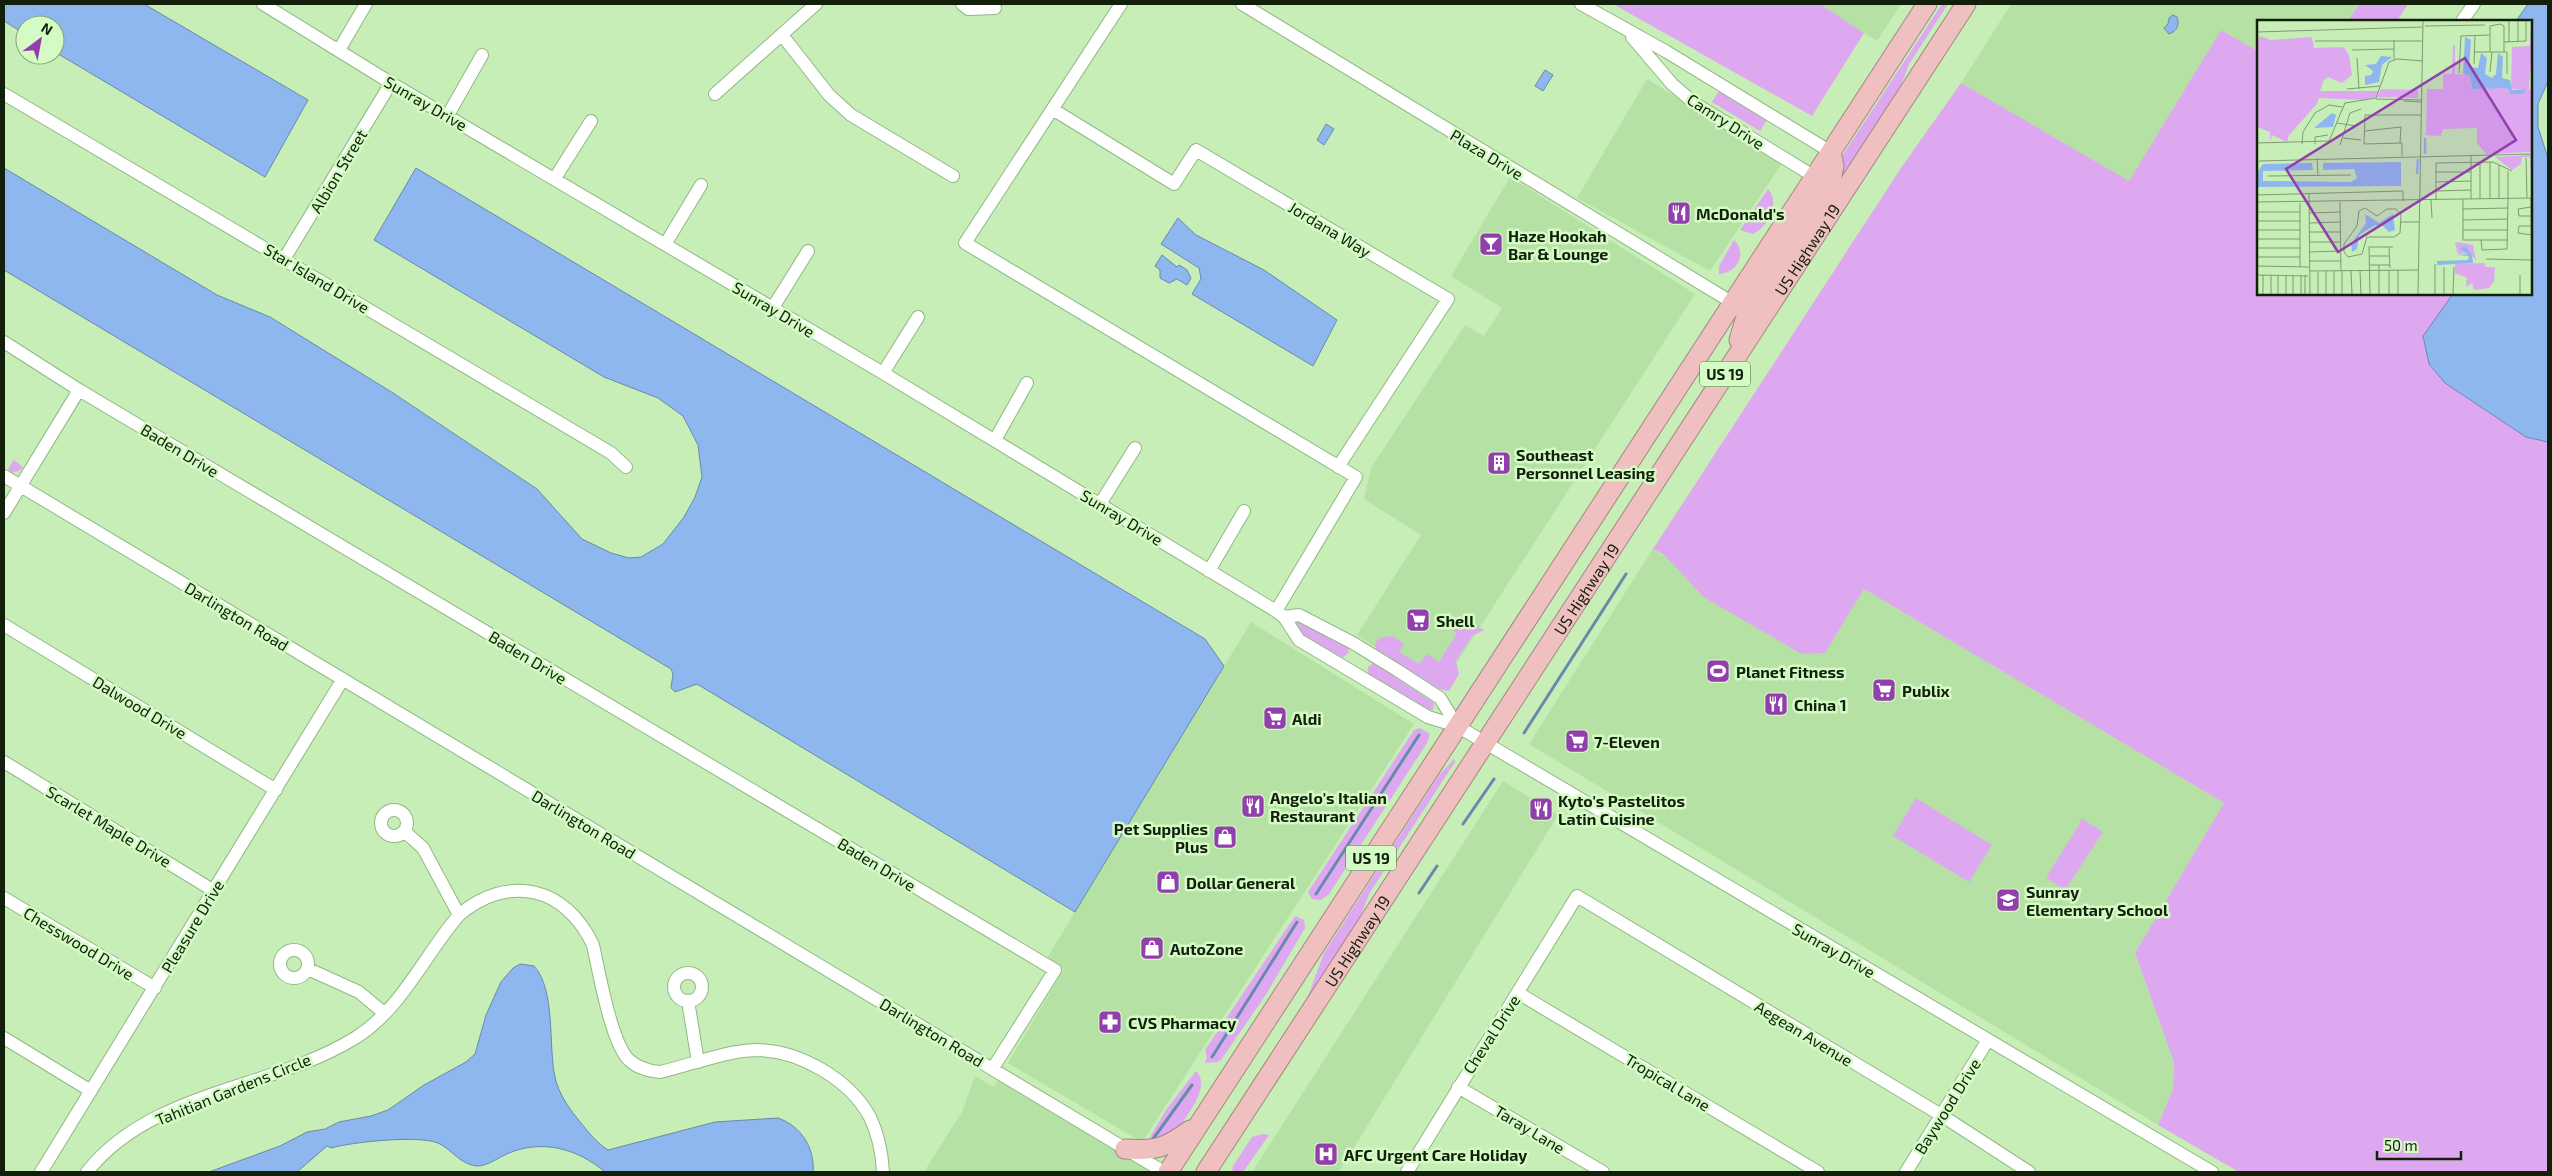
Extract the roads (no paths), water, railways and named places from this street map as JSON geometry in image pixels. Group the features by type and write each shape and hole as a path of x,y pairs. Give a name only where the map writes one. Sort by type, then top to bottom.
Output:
{"highway":[{"name":"US Highway 19","path":"1166,1172 1928,4"},
{"name":"US Highway 19","path":"1206,1172 1966,4"},
{"path":"1731,365 1747,313 1830,185 1834,166 1831,152"},
{"path":"1125,1149 1147,1151 1159,1149 1170,1145 1199,1123"},
{"path":"1223,1146 1224,1172"}],"street":[{"name":"Sunray Drive","path":"264,4 391,83 666,243 1280,614 1299,640 1428,717 1457,726 1484,744 2212,1172"},
{"path":"339,50 366,4"},
{"path":"715,94 816,4"},
{"path":"962,4 968,9 995,8"},
{"path":"1121,4 1054,110 965,243 1356,477 1280,614"},
{"name":"Plaza Drive","path":"1242,4 1733,303"},
{"name":"Camry Drive","path":"1581,4 1667,52 1831,152"},
{"path":"2463,20 2474,4"},
{"name":"Camry Drive","path":"1627,31 1672,84 1694,103 1815,177"},
{"path":"782,35 829,95 851,115 953,176"},
{"path":"448,115 482,55"},
{"name":"Albion Street","path":"284,259 391,83"},
{"name":"Star Island Drive","path":"4,94 611,453 626,467"},
{"name":"Jordana Way","path":"1054,110 1174,184 1196,150 1448,299 1338,467"},
{"path":"555,178 590,121"},
{"path":"666,243 701,185"},
{"path":"772,308 808,251"},
{"path":"882,373 918,317"},
{"name":"Baden Drive","path":"4,342 79,390 1055,970 993,1068"},
{"path":"994,440 1027,383"},
{"path":"4,513 79,390"},
{"path":"1100,504 1135,448"},
{"name":"Darlington Road","path":"4,476 1166,1172"},
{"path":"1209,571 1244,511"},
{"name":"Sunray Drive","path":"1280,614 1299,615 1353,643 1404,675 1440,698 1457,726"},
{"name":"Dalwood Drive","path":"4,625 276,790"},
{"name":"Pleasure Drive","path":"41,1172 343,679"},
{"name":"Scarlet Maple Drive","path":"4,762 214,891"},
{"path":"404,831 423,848 460,915"},
{"name":"Tahitian Gardens Circle","path":"87,1172 116,1144 148,1123 191,1103 345,1044 358,1037 384,1013 460,915 480,900 512,890 536,892 557,902 582,926 592,945 616,1036 628,1058 642,1068 660,1072 757,1050 790,1055 814,1066 839,1082 864,1108 870,1118 881,1150 883,1172"},
{"name":"Cheval Drive","path":"1406,1172 1577,896"},
{"name":"Aegean Avenue","path":"1577,896 1941,1115 2029,1172"},
{"name":"Chesswood Drive","path":"4,898 155,988"},
{"path":"308,969 359,992 384,1013"},
{"name":"Tropical Lane","path":"1518,992 1818,1172"},
{"path":"688,1000 698,1062"},
{"path":"4,1038 91,1091"},
{"name":"Baywood Drive","path":"1906,1172 1988,1040"},
{"name":"Taray Lane","path":"1458,1087 1603,1172"}],"water":[{"path":"4,4 144,4 308,100 265,177 65,58 65,15 15,15 15,28 4,21"},
{"path":"2528,4 2548,4 2548,81 2538,104 2538,127 2548,158 2548,442 2526,437 2445,383 2429,364 2423,336 2452,295 2532,295 2532,20 2517,20"},
{"path":"2173,15 2177,17 2178,25 2169,34 2164,28 2168,24 2169,18"},
{"path":"1545,70 1553,75 1543,91 1535,86"},
{"path":"1326,124 1334,129 1324,145 1317,140"},
{"path":"4,168 217,295 270,317 393,393 537,489 582,539 611,553 629,558 641,557 663,544 684,517 695,497 702,477 698,445 683,416 658,398 604,377 374,240 416,168 1205,639 1224,666 1075,912 697,684 675,692 671,688 673,674 671,669 4,270"},
{"path":"1178,218 1196,235 1264,270 1337,320 1313,366 1192,294 1201,279 1199,268 1161,244"},
{"path":"1162,255 1177,267 1179,265 1187,270 1191,278 1187,285 1177,279 1169,283 1160,278 1160,270 1155,266"},
{"path":"520,964 534,966 541,976 546,989 553,1064 559,1089 565,1101 593,1138 608,1150 715,1122 778,1118 793,1126 805,1139 812,1155 813,1172 605,1172 595,1164 572,1152 547,1147 522,1149 485,1165 477,1166 466,1163 438,1143 401,1139 331,1148 327,1146 297,1172 209,1172 280,1146 307,1132 325,1129 339,1122 371,1116 388,1110 424,1085 466,1062 475,1054 486,1015 501,982 513,968"}],"waterway":[{"path":"1524,733 1626,574"},
{"path":"1316,894 1419,735"},
{"path":"1463,824 1494,779"},
{"path":"1419,893 1437,866"},
{"path":"1212,1057 1297,922"},
{"path":"1153,1139 1192,1085"}],"place":[{"name":"McDonald's","path":"1679,213"},
{"name":"Haze Hookah Bar & Lounge","path":"1491,244"},
{"name":"Southeast Personnel Leasing","path":"1499,463"},
{"name":"Shell","path":"1418,620"},
{"name":"Planet Fitness","path":"1718,671"},
{"name":"Publix","path":"1884,690"},
{"name":"China 1","path":"1776,704"},
{"name":"Aldi","path":"1275,718"},
{"name":"7-Eleven","path":"1577,741"},
{"name":"Angelo's Italian Restaurant","path":"1253,806"},
{"name":"Kyto's Pastelitos Latin Cuisine","path":"1541,809"},
{"name":"Pet Supplies Plus","path":"1225,837"},
{"name":"Dollar General","path":"1168,882"},
{"name":"Sunray Elementary School","path":"2008,900"},
{"name":"AutoZone","path":"1152,948"},
{"name":"CVS Pharmacy","path":"1110,1022"},
{"name":"AFC Urgent Care Holiday","path":"1326,1154"}]}
